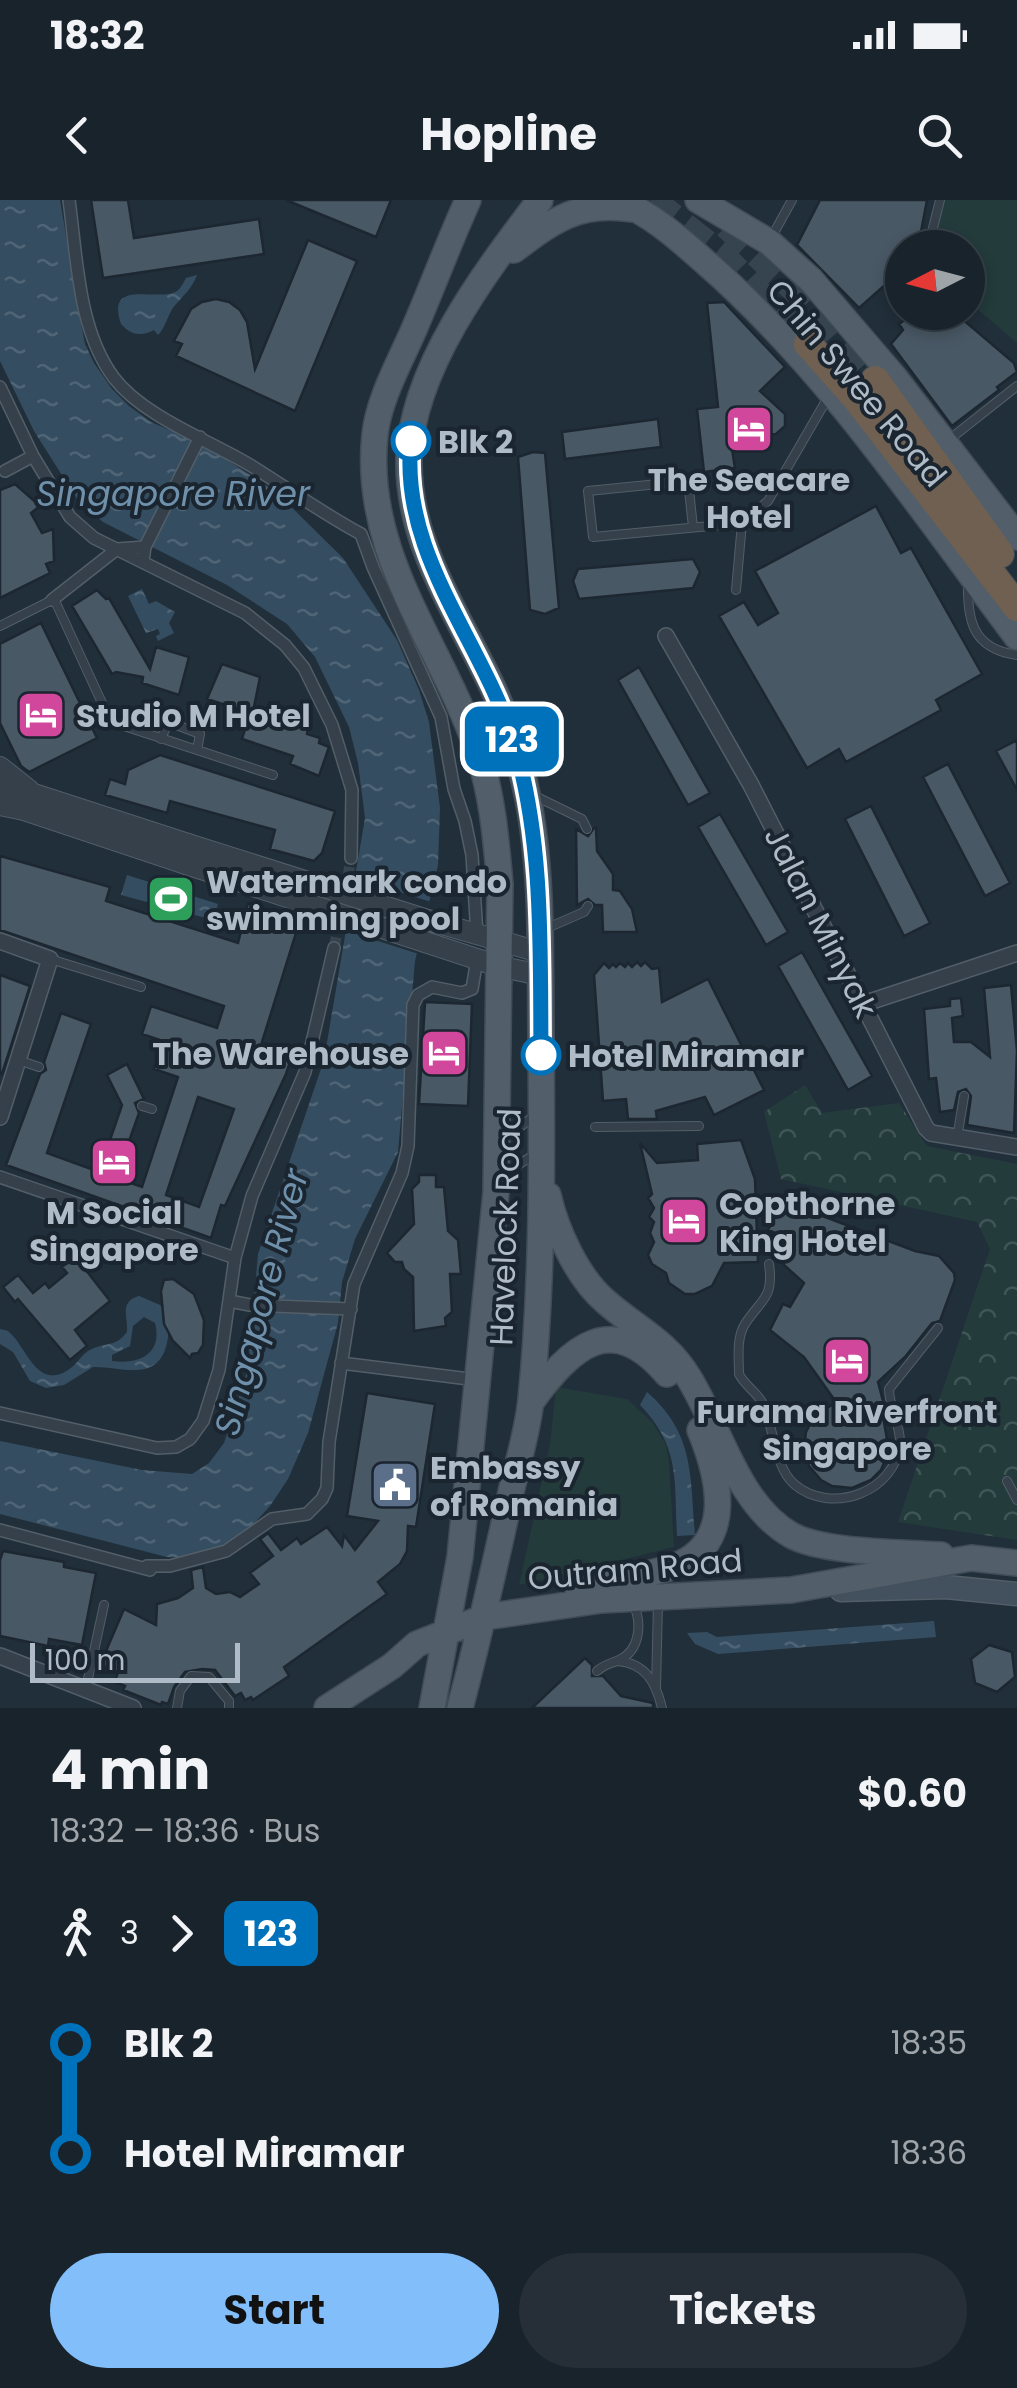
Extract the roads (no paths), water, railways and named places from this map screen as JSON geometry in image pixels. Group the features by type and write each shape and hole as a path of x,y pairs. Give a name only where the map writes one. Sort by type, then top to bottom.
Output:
{"highway":[{"path":"808,344 856,398 1017,607"},
{"path":"875,380 1017,576"}],"main road":[{"path":"451,200 454,232"},
{"name":"Havelock Road","path":"432,1708 460,1557 496,1192 488,950 500,884 486,781 464,716 416,623 399,579 374,489 376,429 468,200"},
{"name":"Havelock Road","path":"460,1708 485,1618 530,1404 543,1161 538,887 526,792 502,709 423,544 409,460 417,412 446,341 490,268 540,200"},
{"name":"Chin Swee Road","path":"617,200 642,211 733,286 831,393 1017,638"},
{"path":"490,268 536,233 578,210 604,205 642,211"},
{"path":"692,250 687,224 708,206"},
{"name":"Chin Swee Road","path":"708,206 769,242 811,280 946,442 1017,537"},
{"path":"543,1161 551,1209 582,1271 602,1300 650,1333 668,1363 717,1475 719,1503 712,1532 705,1545 690,1558 675,1566 600,1584 560,1604"},
{"path":"530,1404 564,1360 594,1341 610,1338 635,1346 688,1376 748,1495 793,1536 817,1545 971,1558"},
{"name":"Outram Road","path":"791,1590 971,1558 1017,1563"},
{"name":"Outram Road","path":"327,1708 392,1666 417,1644 448,1629 560,1604 791,1590 946,1587 1017,1594"}],"street":[{"path":"0,1530 150,1570 147,1566 170,1566 226,1551 272,1519 307,1514 322,1499 327,1488 328,1442 354,1284 402,1173 408,1146 413,1005 418,995 432,987 462,993 472,988 488,950 466,821 454,789 442,718 361,534 131,396 112,376 90,330 69,200"},
{"path":"0,388 33,456 70,518 94,538 117,549 144,554 245,614 285,645 304,668 332,725 352,790 350,858"},
{"path":"144,554 200,436"},
{"path":"3,472 33,456"},
{"path":"52,600 117,549"},
{"name":"Jalan Minyak","path":"666,636 751,785 926,1128 931,1134 1017,1147"},
{"path":"0,767 34,794 425,942 539,953"},
{"path":"1,799 34,794"},
{"path":"1,799 431,920 488,950"},
{"path":"0,941 50,959 0,1117"},
{"path":"0,1413 157,1448 176,1446 190,1439 204,1421 219,1370 235,1258 252,1196 308,1045 334,948"},
{"path":"864,1004 1017,953"},
{"path":"0,1176 235,1258"},
{"path":"228,1301 351,1309"},
{"path":"341,1363 477,1380"},
{"path":"0,1656 133,1708"}],"lane":[{"path":"769,242 792,200"},
{"path":"932,230 940,200"},
{"name":"Chin Swee Road","path":"946,442 1017,386"},
{"path":"693,527 688,481 588,491 592,537 742,523 768,502 831,393"},
{"path":"736,590 742,523"},
{"path":"968,572 968,611 974,629 993,650 1017,654"},
{"path":"0,626 52,600 56,602 114,723 273,775"},
{"path":"161,739 166,727 174,724 200,734 197,750"},
{"path":"526,792 582,819 587,828"},
{"path":"539,953 588,906"},
{"path":"50,959 141,987"},
{"path":"18,1060 39,1068"},
{"path":"957,1138 964,1096"},
{"path":"497,1134 515,1131 542,1109"},
{"path":"594,1127 699,1126"},
{"path":"496,1192 528,1157 543,1161"},
{"path":"768,1264 772,1283 765,1301 744,1326 739,1374 763,1404 786,1473 794,1484 818,1496 834,1499 862,1493 889,1474 898,1456 900,1438 889,1389 938,1328"},
{"path":"1007,1482 1017,1500"},
{"path":"660,1596 656,1688 662,1708"},
{"path":"598,1671 631,1650 639,1632 636,1607 629,1598"},
{"path":"86,1688 104,1605"},
{"path":"618,1660 638,1666 656,1688"},
{"path":"177,1708 180,1691 191,1676 209,1677 229,1701 230,1708"}],"water":[{"name":"Singapore River","path":"0,200 60,200 85,344 112,389 151,422 204,445 275,491 343,558 397,640 429,722 440,808 438,865 415,961 398,1152 355,1239 342,1282 338,1323 308,1433 288,1479 249,1529 219,1549 187,1558 167,1557 0,1514 0,1441 142,1470 192,1474 209,1463 224,1443 248,1369 258,1254 324,1060 365,818 358,763 349,727 315,657 287,624 227,585 103,522 79,502 34,431 0,361"},
{"path":"197,275 158,335 154,330 132,333 121,324 118,310 120,301 127,296 169,294 178,290 186,278"},
{"path":"142,589 149,604 156,601 175,612 169,623 174,633 158,641 158,629 146,633 128,596"},
{"name":"Watermark condo swimming pool","path":"127,875 218,904 213,920 121,895"},
{"path":"139,1296 160,1305 168,1323 162,1356 147,1368 93,1367 64,1385 46,1388 30,1381 13,1352 0,1344 0,1329 8,1331 40,1371 57,1375 71,1368 88,1351 123,1337 127,1332 127,1306","holes":["144,1317 155,1323 155,1343 147,1355 131,1361 112,1361 112,1355 130,1346 133,1326"]},
{"path":"647,1392 663,1408 682,1440 690,1475 695,1535 677,1536 673,1466 663,1436 640,1405"},
{"path":"934,1621 936,1637 718,1654 695,1644 687,1633 707,1632 717,1637"}],"tunnel":[{"path":"651,200 724,258 808,344"},
{"path":"727,225 814,307 875,380"},
{"path":"345,894 351,858"},
{"path":"334,948 341,913"}],"place":[{"name":"The Seacare Hotel","path":"749,429"},
{"name":"Blk 2","path":"411,441"},
{"name":"Studio M Hotel","path":"41,715"},
{"name":"Watermark condo swimming pool","path":"171,899"},
{"name":"The Warehouse","path":"444,1053"},
{"name":"Hotel Miramar","path":"541,1055"},
{"name":"M Social Singapore","path":"114,1162"},
{"name":"Copthorne King Hotel","path":"684,1221"},
{"name":"Furama Riverfront Singapore","path":"847,1361"},
{"name":"Embassy of Romania","path":"395,1485"}]}
